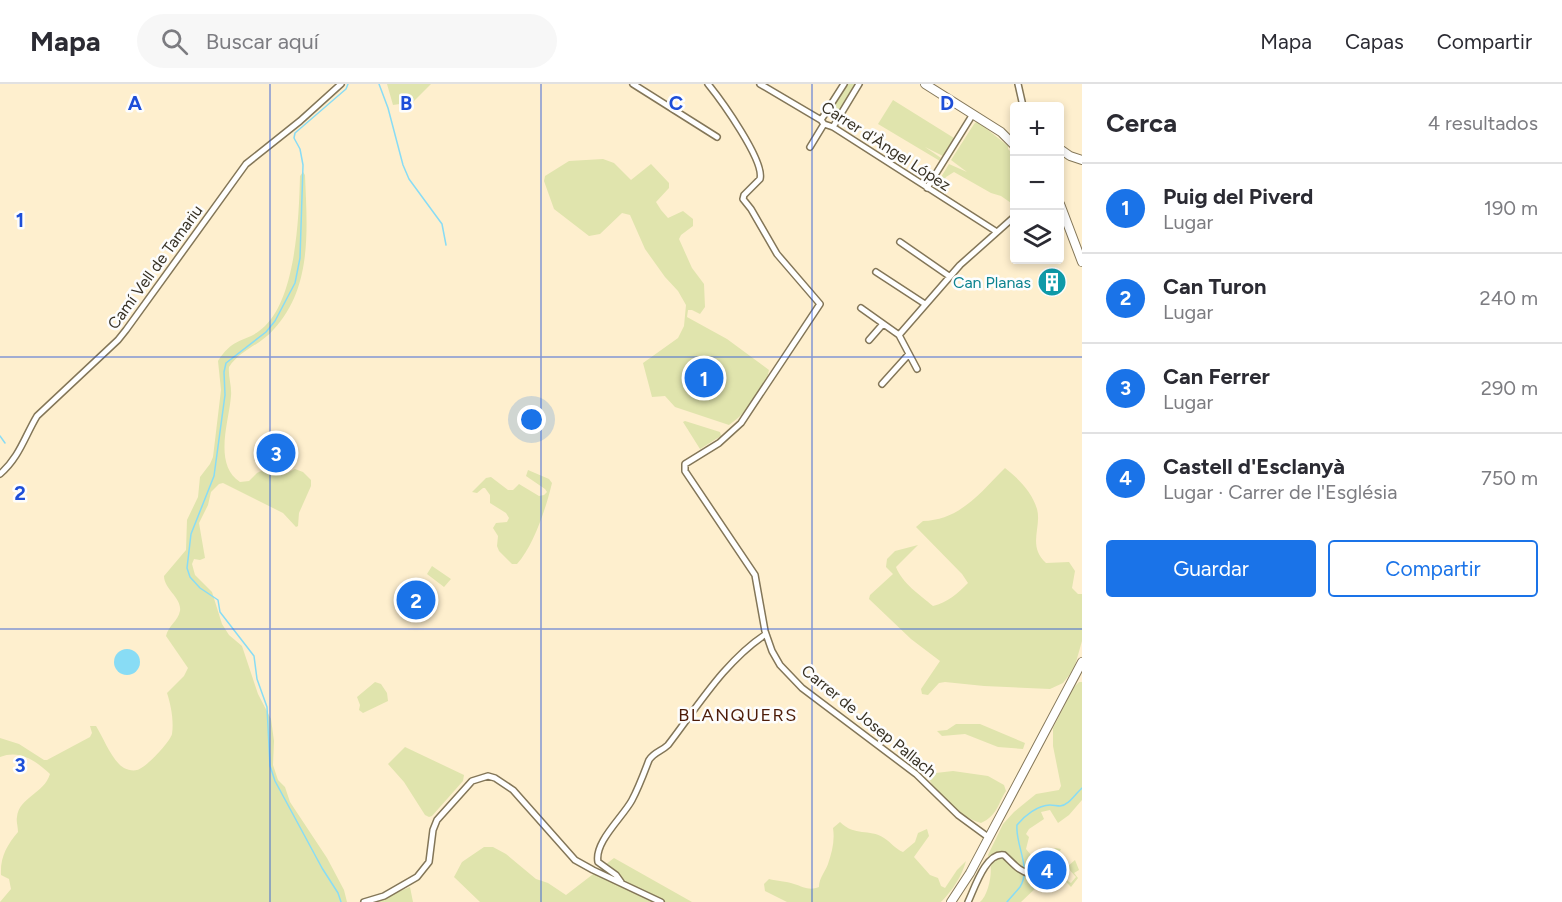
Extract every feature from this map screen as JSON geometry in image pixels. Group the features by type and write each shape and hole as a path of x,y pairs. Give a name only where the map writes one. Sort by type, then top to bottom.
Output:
{"street":[{"name":"Camí Vell de Tamariu","path":"0,474 13,462 38,416 126,330 246,164 300,121 341,84"},
{"path":"633,84 717,137"},
{"name":"Carrer de Josep Pallach","path":"708,84 729,112 760,167 760,179 742,199 751,208 777,254 820,302 741,423 719,443 684,466 685,471 755,575 761,618 772,651 780,665 802,688 899,760 958,815 988,837"},
{"name":"Carrer d'Àngel López","path":"760,84 833,127 997,232"},
{"path":"810,147 844,84"},
{"path":"833,127 859,84"},
{"path":"925,84 1001,132 1010,141"},
{"path":"1018,84 1022,102"},
{"path":"927,188 973,114"},
{"path":"1001,132 1010,133"},
{"path":"1064,152 1082,161"},
{"path":"1063,156 1082,161"},
{"path":"1061,210 1082,262"},
{"path":"899,335 949,276 1010,221"},
{"path":"900,242 949,276"},
{"path":"876,272 925,304"},
{"path":"861,308 899,335 917,369"},
{"path":"869,340 883,324"},
{"path":"882,384 909,354"},
{"path":"621,882 616,875 598,862 598,854 610,830 632,801 652,754 663,750 668,745 730,663 766,633"},
{"path":"952,901 970,873 1082,662"},
{"path":"364,902 384,896 417,877 429,862 433,830 437,820 472,781 488,776 501,781 513,790 575,860 661,902"},
{"path":"968,902 993,856 1004,855 1014,866 1027,873"}],"green space":[{"path":"387,84 431,84 413,102 393,105"},
{"path":"847,84 857,84 836,118 829,113"},
{"path":"893,100 954,138 943,156 925,147 941,158 940,161 878,124"},
{"path":"977,121 1008,146 1010,151 1010,202 954,172 946,177 939,190 935,187 949,164 967,172 951,160"},
{"path":"603,159 614,163 631,180 651,164 669,183 669,188 656,202 668,218 683,211 693,219 693,226 679,239 692,268 704,284 705,307 700,314 688,310 687,317 727,339 769,370 764,385 754,401 729,425 675,407 665,396 652,397 643,363 678,338 684,326 686,305 678,291 645,249 630,215 622,213 600,234 589,236 554,209 544,181 545,176 569,161"},
{"path":"303,172 306,215 305,256 296,295 274,329 239,356 229,367 231,396 225,454 227,465 240,482 249,481 261,471 283,475 295,469 303,472 311,480 311,486 299,513 296,527 283,513 223,483 219,484 211,492 208,505 199,523 205,558 194,559 192,564 195,575 212,592 222,624 229,635 242,646 258,694 271,719 274,741 273,765 278,780 285,787 290,802 327,858 344,890 347,902 0,902 11,889 9,879 1,875 1,869 5,852 18,832 19,810 43,786 50,774 21,755 0,757 0,738 19,744 47,760 90,737 92,733 90,726 96,726 120,765 129,770 137,770 152,760 172,734 172,713 167,693 184,676 188,668 166,636 179,615 180,606 164,576 186,550 187,520 198,497 200,477 213,457 221,390 218,361 235,343 253,335 265,326 275,313 283,296 294,255 300,176"},
{"path":"683,422 720,432 721,436 700,449"},
{"path":"1005,468 1024,486 1035,503 1038,516 1036,543 1040,557 1046,563 1069,562 1075,571 1072,588 1078,594 1082,594 1082,641 1074,669 1063,683 1050,689 945,682 939,683 928,695 922,694 921,689 940,661 911,639 869,599 870,595 893,574 886,567 887,559 895,551 918,545 896,567 902,578 912,588 933,606 948,600 964,587 968,583 962,574 916,527 923,521 948,516 959,510"},
{"path":"528,470 549,479 552,483 534,537 517,564 512,564 499,551 498,536 493,528 496,523 507,522 509,518 506,513 490,503 490,495 485,488 477,493 472,492 486,478 491,477 508,490 513,490 519,484 539,496 544,495 547,492 545,489 526,476"},
{"path":"432,566 451,579 444,587 427,574"},
{"path":"375,682 381,684 387,693 388,701 363,713 359,710 357,697"},
{"path":"1082,682 1082,800 1069,815 1058,823 1050,810 1041,812 1044,819 1029,829 1026,834 1029,837 1026,849 1031,855 1030,872 1032,878 1038,880 1040,884 1021,902 980,902 990,879 991,866 988,855 1003,824 1036,794 1059,790 1061,786 1053,746 1053,728 1074,687"},
{"path":"956,724 980,724 1025,743 1023,749 998,747 965,734 942,736 937,731 947,730"},
{"path":"405,747 464,775 463,781 432,816 425,815 404,782 388,764"},
{"path":"953,771 988,776 1004,785 1006,791 994,813 987,820 981,823 957,810 935,789 927,774"},
{"path":"840,822 851,829 878,835 903,852 915,842 918,833 927,829 929,836 914,857 930,875 938,878 941,886 945,888 966,861 964,867 956,883 941,902 787,902 765,891 764,884 769,879 809,889 819,887 832,851 833,828"},
{"path":"484,847 493,847 506,854 536,879 548,883 566,895 614,858 692,902 480,902 454,877 462,862"},
{"path":"1055,848 1061,849 1052,858 1036,860 1044,849 1050,849 1053,852"},
{"path":"1075,860 1079,870 1074,873 1078,878 1071,887 1062,877 1071,883 1076,877 1067,867"},
{"path":"1066,865 1060,876 1056,871"},
{"path":"410,887 413,902 374,902"}],"water":[{"path":"127,649 136,653 140,662 136,671 127,675 118,671 114,662 118,653"}],"waterway":[{"path":"341,902 275,781 270,766 267,707 257,679 254,656 220,612 218,600 200,588 190,577 187,568 191,534 214,476 225,395 226,363 266,332 275,321 295,283 300,258 303,165 300,149 294,138 295,133 346,89 348,84"},
{"path":"379,84 388,108 403,165 409,179 442,224 446,245"},
{"path":"0,436 5,443"},
{"path":"1007,902 1023,880 1024,864 1017,825 1036,809 1066,804 1082,788"}],"place":[{"name":"Can Planas","path":"1052,282"},
{"name":"Puig del Piverd","path":"704,378"},
{"name":"Can Ferrer","path":"276,453"},
{"name":"Can Turon","path":"416,600"},
{"name":"Castell d'Esclanyà","path":"1047,870"}],"district":[{"name":"BLANQUERS","path":"738,715"}]}
